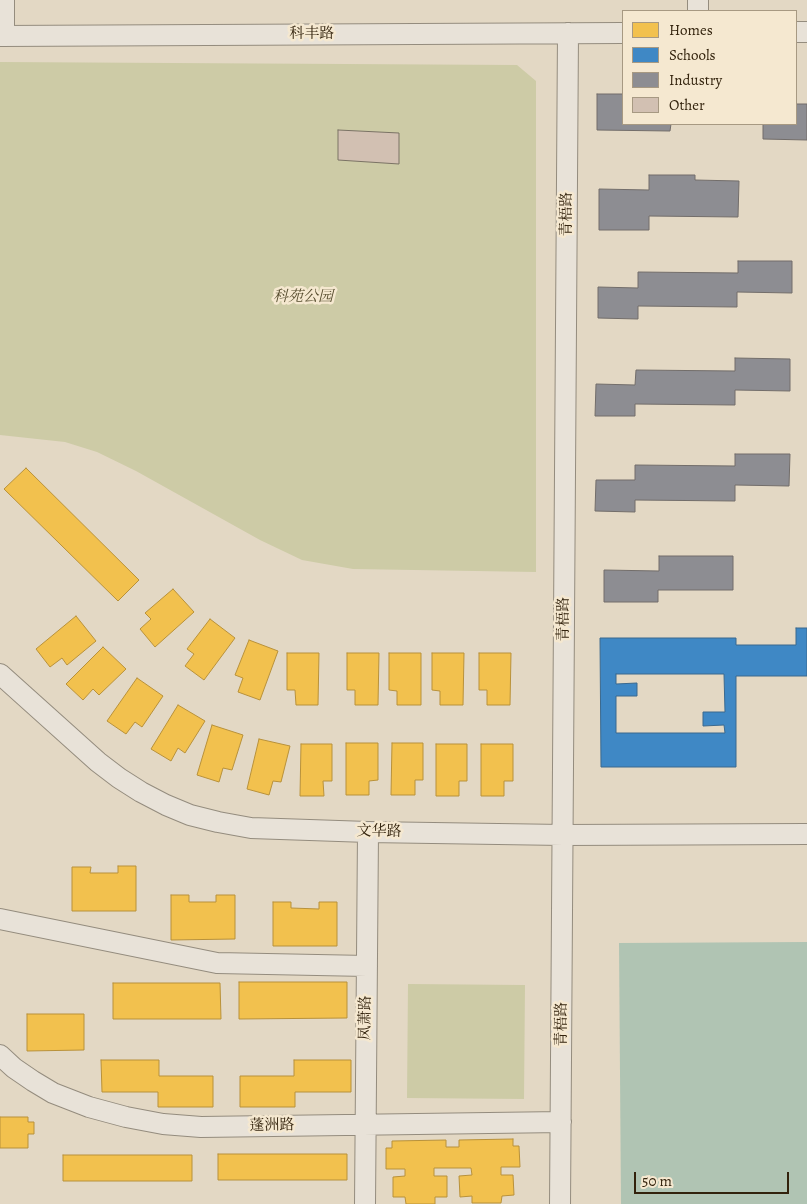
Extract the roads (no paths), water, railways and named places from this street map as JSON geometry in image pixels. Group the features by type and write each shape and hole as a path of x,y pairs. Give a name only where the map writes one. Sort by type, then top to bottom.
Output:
{"street":[{"path":"2,36 4,0"},
{"name":"青梧路","path":"560,1204 568,33"},
{"name":"科丰路","path":"2,36 622,33"},
{"name":"文华路","path":"0,674 98,762 141,792 190,815 218,822 251,828 368,832 563,835 807,834"},
{"name":"凤萧路","path":"365,1204 368,832"},
{"path":"0,919 217,963 367,966"},
{"name":"蓬洲路","path":"0,1055 33,1082 54,1093 89,1107 163,1124 201,1127 561,1122"}],"park label":[{"name":"科苑公园","path":"303,297"}]}
